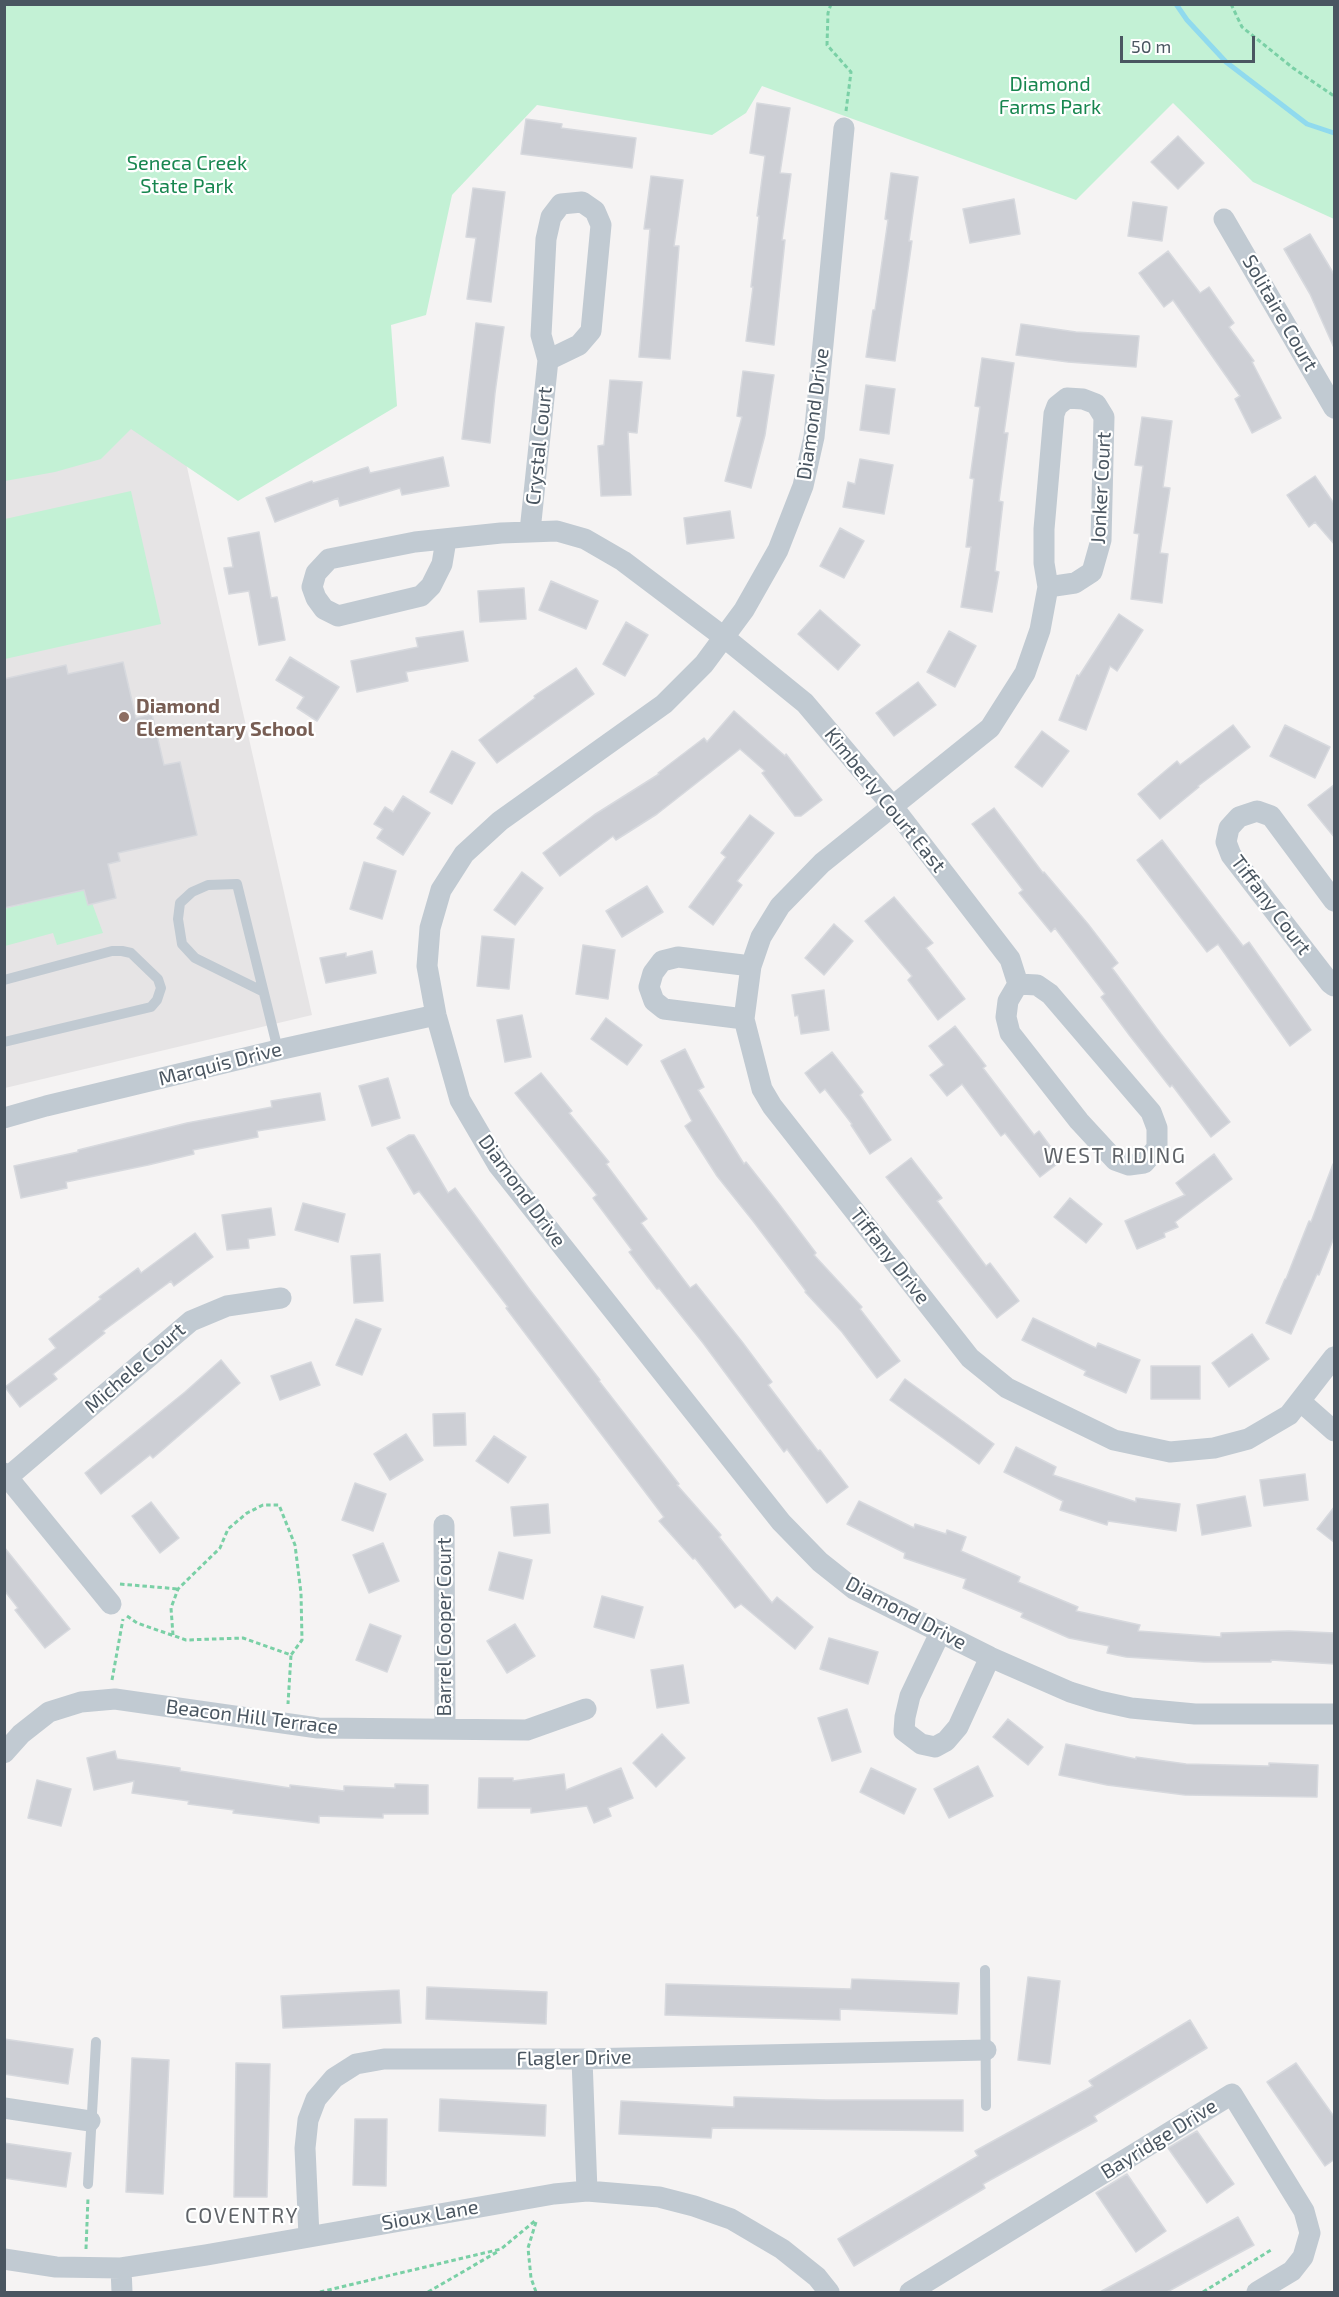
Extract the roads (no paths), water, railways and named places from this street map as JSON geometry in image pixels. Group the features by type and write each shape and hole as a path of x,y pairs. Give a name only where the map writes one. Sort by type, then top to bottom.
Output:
{"street":[{"name":"Diamond Drive","path":"844,128 814,437 804,486 778,550 744,610 704,664 664,704 500,821 464,854 441,891 430,928 427,966 436,1015 460,1100 498,1165 781,1522 820,1562 854,1589 940,1634 1070,1692 1131,1708 1195,1714 1335,1714"},
{"name":"Crystal Court","path":"530,531 548,360 541,335 546,239 551,217 561,204 582,202 595,211 601,225 591,331 579,345 548,360"},
{"name":"Solitaire Court","path":"1224,219 1335,408"},
{"name":"Jonker Court","path":"893,807 990,728 1025,673 1040,630 1048,587 1044,563 1044,529 1054,414 1057,406 1067,398 1083,399 1096,404 1104,417 1101,540 1092,572 1075,583 1048,587"},
{"name":"Kimberly Court East","path":"446,540 442,564 431,586 421,596 338,616 324,609 316,598 312,587 316,573 329,559 415,542 466,536 557,531 585,539 623,561 725,638 805,703 893,807 1010,959 1018,984"},
{"name":"Tiffany Drive","path":"893,807 822,863 780,906 761,937 751,966 744,1019 762,1089 772,1106 970,1358 1007,1388 1114,1440 1170,1452 1214,1448 1248,1439 1289,1414 1334,1358"},
{"name":"Tiffany Court","path":"1335,901 1271,816 1257,811 1239,817 1229,828 1226,842 1231,855 1330,983 1335,986"},
{"path":"744,1019 664,1009 654,1001 649,987 653,973 662,961 678,957 751,966"},
{"path":"1018,984 1037,985 1050,994 1152,1112 1157,1128 1157,1148 1144,1163 1130,1165 1115,1160 1079,1121 1010,1033 1006,1017 1008,1001 1018,984"},
{"name":"Marquis Drive","path":"4,1118 278,1050 436,1015"},
{"name":"Michele Court","path":"6,1475 190,1321 227,1306 281,1298"},
{"path":"1300,1401 1335,1431"},
{"path":"6,1475 111,1604"},
{"name":"Barrel Cooper Court","path":"444,1525 445,1729"},
{"path":"940,1634 910,1696 905,1717 904,1731 921,1744 935,1747 946,1741 958,1727 990,1657"},
{"name":"Beacon Hill Terrace","path":"4,1753 21,1734 49,1712 81,1702 109,1700 318,1728 527,1730 586,1709"},
{"name":"Flagler Drive","path":"309,2236 305,2148 308,2120 316,2099 334,2078 356,2064 384,2059 582,2059 986,2050"},
{"path":"582,2059 587,2191"},
{"name":"Bayridge Drive","path":"910,2292 1232,2094 1304,2211 1310,2233 1303,2256 1292,2271 1257,2292"},
{"path":"4,2108 90,2121"},
{"name":"Sioux Lane","path":"4,2259 56,2266 121,2268 554,2194 587,2191 659,2197 731,2219 782,2249 818,2277 829,2292"},
{"path":"121,2268 122,2292"}],"lane":[{"path":"262,991 195,958 182,944 178,919 180,903 192,892 208,885 237,884 278,1050"},
{"path":"4,980 112,951 122,951 131,952 158,978 161,988 157,1000 151,1007 4,1042"},
{"path":"986,1970 986,2106"},
{"path":"88,2184 96,2042"}],"waterway":[{"path":"1176,4 1187,20 1226,62 1307,124 1334,133"}],"place":[{"name":"Diamond Elementary School","path":"124,717"}],"district":[{"name":"WEST RIDING","path":"1115,1156"},
{"name":"COVENTRY","path":"242,2216"}],"park label":[{"name":"Diamond Farms Park","path":"1050,96"},
{"name":"Seneca Creek State Park","path":"187,174"}]}
